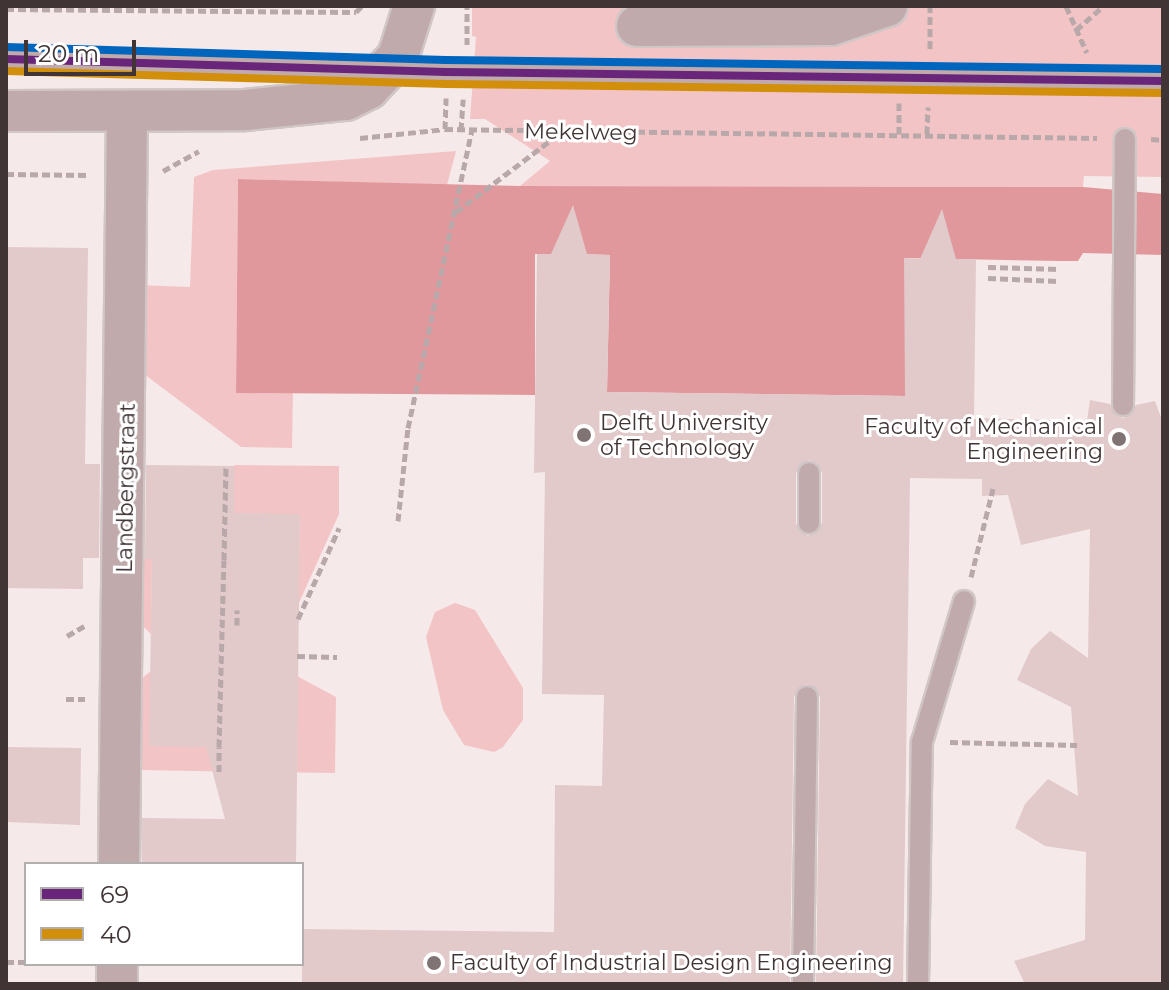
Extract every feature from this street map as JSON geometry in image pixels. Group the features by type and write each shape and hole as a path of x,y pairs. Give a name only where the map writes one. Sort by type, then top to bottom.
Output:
{"street":[{"path":"6,111 127,113 346,100 398,57 414,6"},
{"path":"637,26 831,25 887,6"},
{"name":"Landbergstraat","path":"119,862 132,793 133,425 127,113"}],"lane":[{"path":"6,59 1163,81"},
{"path":"1123,405 1127,256 1125,139"},
{"path":"809,473 809,523"},
{"path":"918,984 922,742 964,601"},
{"path":"803,984 807,697"}],"path":[{"path":"6,9 356,12 362,6"},
{"path":"1076,30 1104,6"},
{"path":"398,521 414,395 471,152 472,129"},
{"name":"Mekelweg","path":"344,139 472,129 1163,140"},
{"path":"455,212 561,132"},
{"path":"6,174 158,173 204,148"},
{"path":"988,267 1060,269"},
{"path":"988,278 1059,281"},
{"path":"219,772 226,465"},
{"path":"964,601 993,489"},
{"path":"298,619 339,528"},
{"path":"237,610 237,625"},
{"path":"297,656 337,657"},
{"path":"922,742 1077,745"}],"shaded area":[{"path":"472,6 1163,6 1163,177 1084,176 1083,187 520,186 550,161 485,119 470,119 476,37 472,36"},
{"path":"456,151 447,185 238,179 236,393 293,392 292,448 241,447 140,371 136,285 190,287 194,177 213,170"},
{"path":"238,179 520,186 1083,187 1163,194 1163,255 1083,253 1078,261 905,258 905,396 607,392 610,255 577,254 535,254 535,395 236,393"},
{"path":"234,465 339,466 339,514 298,605 300,515 234,513"},
{"path":"136,558 152,559 151,634 135,619"},
{"path":"455,603 475,610 523,688 523,720 503,747 494,752 464,745 443,710 426,637 435,612"},
{"path":"150,672 251,747 250,772 140,770 133,685"},
{"path":"297,676 336,697 335,773 264,772"}],"building":[{"path":"573,205 587,254 610,255 607,392 905,396 904,258 920,259 942,209 956,259 976,259 974,418 1087,421 1090,400 1110,404 1116,416 1124,418 1136,405 1155,401 1163,423 1163,984 1025,984 1014,961 1085,940 1086,852 1045,846 1015,828 1025,804 1048,779 1078,796 1071,707 1017,680 1031,649 1050,631 1088,658 1090,529 1021,545 1008,495 982,496 982,479 910,478 903,984 816,984 820,697 806,684 794,697 790,984 302,984 304,929 554,932 555,785 602,786 604,695 542,694 545,472 534,473 537,254 551,254","holes":["810,460 822,472 822,523 808,536 796,524 796,473"]},
{"path":"6,247 88,248 85,464 100,464 99,558 83,558 83,589 6,588"},
{"path":"146,465 234,466 234,513 300,514 296,862 142,862 142,818 225,819 206,747 149,746 152,559 145,559"},
{"path":"6,747 81,748 80,825 6,822"}],"transit line":[{"path":"6,47 446,60 1163,69"},
{"name":"69","path":"6,59 446,72 1163,81"},
{"name":"40","path":"6,71 446,84 1163,93"}],"place":[{"name":"Delft University of Technology","path":"584,435"},
{"name":"Faculty of Mechanical Engineering","path":"1119,439"},
{"name":"Faculty of Industrial Design Engineering","path":"434,963"}]}
